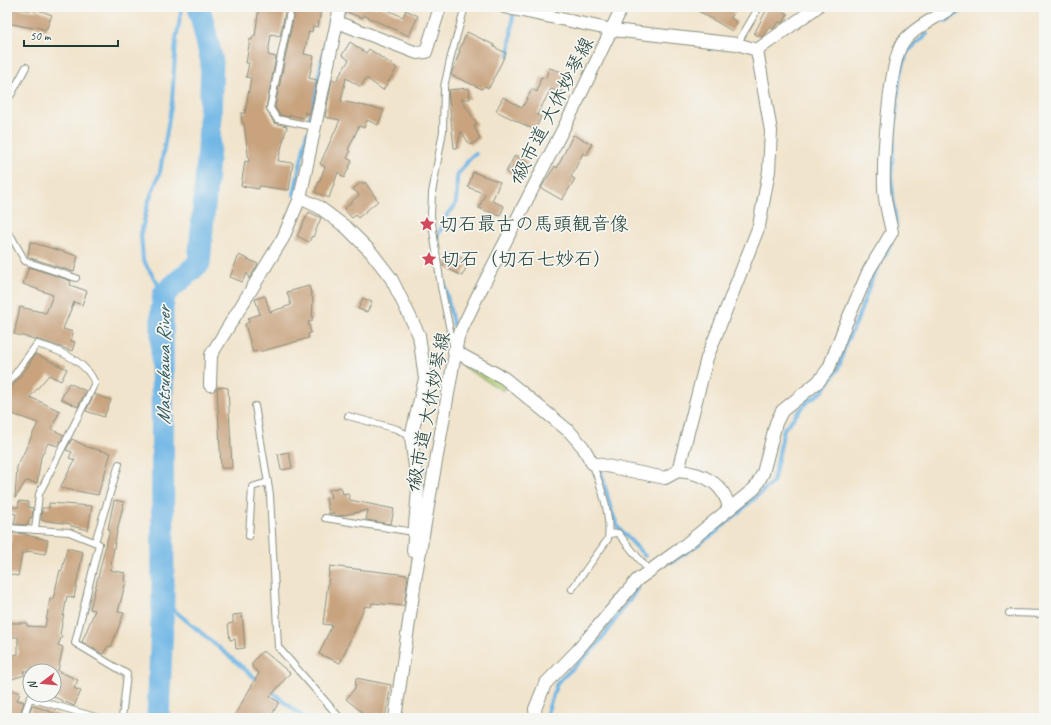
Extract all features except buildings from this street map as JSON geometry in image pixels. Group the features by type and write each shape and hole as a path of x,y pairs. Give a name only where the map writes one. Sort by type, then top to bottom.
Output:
{"street":[{"path":"337,22 417,54 426,52 440,7"},
{"path":"504,7 613,30 737,44 757,50"},
{"name":"1級市道 大休妙琴線","path":"395,718 416,574 454,351 458,337 613,30 622,7"},
{"path":"757,50 817,7"},
{"path":"536,718 535,709 545,684 577,651 637,580 680,549 755,488 764,473 776,423 782,411 819,381 829,368 844,328 869,270 892,232 884,188 888,108 895,66 902,44 910,34 953,7"},
{"path":"210,385 211,355 283,238 300,198 337,22 336,8"},
{"path":"678,471 707,358 759,226 769,171 771,131 757,50"},
{"path":"300,198 319,207 347,228 391,278 419,335 425,379 411,437 418,489 413,557 416,574"},
{"path":"454,351 504,378 570,432 583,447 592,463 665,478 678,471 690,472 706,477 718,486 727,498 729,509"}],"lane":[{"path":"291,7 270,108 277,118 315,127"},
{"path":"454,351 441,287 431,216 432,192 441,150 443,131 444,87 465,7"},
{"path":"737,44 759,7"},
{"path":"7,94 11,95 26,67"},
{"path":"7,234 11,236 25,261 76,278"},
{"path":"7,386 37,344 63,352 91,374 95,384 39,494 35,530"},
{"path":"255,406 268,482 278,647 340,718"},
{"path":"348,416 397,429 411,437"},
{"path":"572,589 608,539 609,534 601,487 592,463"},
{"path":"95,542 118,464"},
{"path":"249,536 252,486 268,482"},
{"path":"325,518 414,532"},
{"path":"7,528 69,532 99,544 75,643 127,674 122,718"},
{"path":"609,534 618,533 649,571"},
{"path":"1009,613 1044,614"},
{"path":"23,718 30,698 99,718"}],"green space":[{"path":"462,360 505,384 503,391 463,367"}],"waterway":[{"path":"164,294 143,260 141,234 148,203 160,172 172,101 176,40 182,7"},
{"name":"Matsukawa River","path":"158,718 163,601 162,309 164,294 199,263 209,148 212,62 199,7"},
{"path":"946,21 968,7"},
{"path":"509,55 513,15"},
{"path":"310,117 331,18"},
{"path":"896,227 891,176 899,79 907,52 927,34"},
{"path":"294,195 307,133"},
{"path":"436,240 448,213 455,205 458,173 473,155 476,154"},
{"path":"672,562 716,532 773,482 784,429 808,401 823,391 839,367 846,342 856,323 873,276 891,244"},
{"path":"441,268 453,324"},
{"path":"601,471 611,510 618,527 645,556"},
{"path":"547,713 557,683 596,646 638,588"},
{"path":"163,601 259,681"},
{"path":"270,690 304,718"}],"place":[{"name":"切石最古の馬頭観音像","path":"427,224"},
{"name":"切石（切石七妙石）","path":"429,259"}]}
